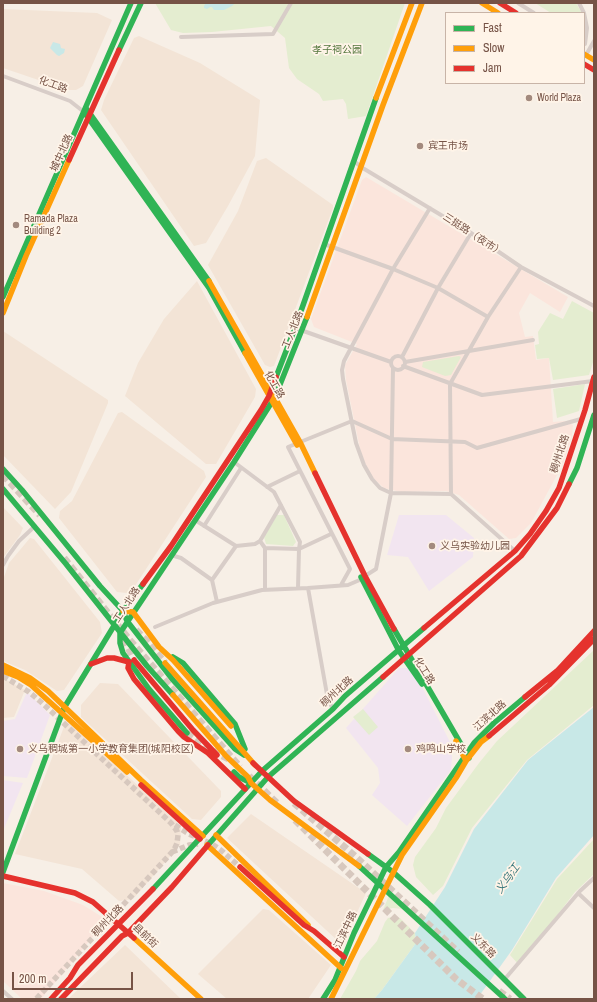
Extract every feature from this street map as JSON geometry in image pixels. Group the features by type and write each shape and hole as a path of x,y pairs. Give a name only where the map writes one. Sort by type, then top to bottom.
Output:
{"main road":[{"name":"城中北路","path":"3,313 131,3"},
{"name":"城中北路","path":"3,297 87,112 141,3"},
{"name":"工人北路","path":"3,872 63,710 124,611 171,546 261,410 272,398 271,390 295,328 412,3"},
{"name":"工人北路","path":"120,633 234,462 272,398 303,330 400,57 422,3"},
{"path":"482,3 496,12"},
{"path":"500,3 514,12"},
{"path":"585,54 594,60"},
{"path":"585,65 594,70"},
{"name":"化工路","path":"87,112 212,286 271,390"},
{"name":"化工路","path":"87,112 209,288 298,443 363,578 401,649 407,656 466,757"},
{"name":"稠州北路","path":"51,999 70,978 78,965 202,837 262,771 333,709 345,696 515,551 530,534 559,488 593,379"},
{"name":"稠州北路","path":"61,999 172,887 216,834 268,777 521,556 557,508 577,468 594,415"},
{"path":"3,469 22,490 100,586 124,611 127,621 148,649 236,749 255,765"},
{"path":"3,489 35,526 114,626 226,756 248,777 251,783"},
{"path":"124,611 133,612 159,647 168,655 231,726"},
{"name":"江滨北路","path":"393,872 402,855 456,778 474,743 494,723 557,671 594,631"},
{"path":"120,633 120,643 123,653 132,661 193,730 239,777 258,788 270,800 359,866 504,998"},
{"name":"江滨北路","path":"386,867 399,852 466,757 480,742 549,685 594,639"},
{"path":"168,655 183,663 235,724 249,757"},
{"path":"91,664 107,658 132,661 149,689 187,733"},
{"path":"132,661 128,668 134,679 178,731 184,737 208,753 245,789"},
{"path":"165,663 255,765"},
{"path":"3,665 30,678 48,691 63,710"},
{"path":"3,671 18,677 31,685 63,710 202,837"},
{"name":"义东路","path":"255,765 294,800 393,872 430,905 524,999"},
{"path":"216,834 299,914 314,931 344,957"},
{"path":"207,845 341,968"},
{"name":"江滨中路","path":"323,999 341,968 354,933 386,867"},
{"path":"308,938 302,929 238,868 304,925 314,931"},
{"name":"江滨中路","path":"331,999 393,872"},
{"name":"县前街","path":"3,876 75,893 93,902 119,923 128,933 201,999"},
{"path":"316,945 322,945 322,938"}],"street":[{"path":"181,37 273,34 291,3"},
{"path":"579,3 584,12"},
{"path":"521,4 533,12"},
{"path":"585,18 587,28 585,39"},
{"path":"585,54 592,49 594,41"},
{"name":"化工路","path":"3,76 70,101 87,112"},
{"name":"三挺路（夜市）","path":"354,161 361,167 471,233 520,267 594,306"},
{"path":"430,208 393,269 344,360 342,370 343,379 356,443 364,465 372,479 380,488 391,493 451,494 515,551"},
{"path":"393,383 438,288 471,233"},
{"path":"324,244 393,269 438,288 488,317"},
{"path":"451,494 450,384 488,317 520,267"},
{"path":"156,627 217,602 265,589 348,585 363,578 376,569 391,493 393,368 390,362 295,328"},
{"path":"393,368 402,364 533,340"},
{"path":"390,362 392,358 396,356 402,364 482,396 593,379"},
{"path":"341,585 350,569 288,447 352,421 392,439 465,442 477,448 581,419"},
{"path":"234,462 274,492 300,542 298,588"},
{"path":"204,526 241,468"},
{"path":"267,487 300,471"},
{"path":"214,492 223,497"},
{"path":"195,520 236,546 255,544 260,541 281,505"},
{"path":"3,565 19,542 35,526"},
{"path":"265,548 299,549 331,534"},
{"path":"260,541 265,548 265,589"},
{"path":"212,580 236,546"},
{"path":"171,555 181,558 212,580 217,602"},
{"path":"308,588 328,700 333,709"},
{"path":"504,980 578,893 594,878"},
{"path":"578,893 594,908"},
{"path":"3,990 12,999"}],"shaded area":[{"path":"3,9 97,13 112,20 83,86 76,90 68,90 3,68"},
{"path":"139,36 200,63 260,100 255,156 206,243 194,246 101,110 104,100 134,38"},
{"path":"266,158 333,205 274,366 270,367 265,365 208,265 238,211 257,161"},
{"path":"366,177 568,297 560,312 530,293 519,313 525,337 533,336 536,360 549,358 553,422 565,421 573,425 572,436 563,464 531,523 516,538 509,539 459,495 446,491 401,492 384,488 373,478 367,469 360,449 346,380 345,365 357,344 314,327 311,319 362,180"},
{"path":"197,281 256,389 255,397 216,464 206,464 125,396 138,363 164,319"},
{"path":"3,331 108,400 71,492 55,509 3,455"},
{"path":"122,412 204,471 206,477 133,589 127,593 117,592 59,518 60,511 72,501 118,413"},
{"path":"3,507 23,528 20,535 3,558"},
{"name":"义乌实验幼儿园","path":"399,515 446,515 474,538 473,557 429,591 408,557 387,555"},
{"path":"30,538 34,539 100,622 102,633 64,690 57,691 25,670 3,661 3,580 9,563"},
{"name":"鸡鸣山学校","path":"399,668 408,668 416,675 451,744 452,758 451,770 407,826 372,795 380,783 378,768 346,728"},
{"path":"3,678 25,690 14,717 3,718"},
{"path":"100,683 118,684 221,791 221,797 201,820 192,819 81,717 81,705"},
{"name":"义乌稠城第一小学教育集团(城阳校区)","path":"27,692 50,715 27,778 3,776 3,721 15,719"},
{"path":"67,719 181,826 180,845 133,899 119,901 82,869 15,854"},
{"path":"3,780 23,783 3,831"},
{"path":"251,814 366,893 344,941 339,942 227,838"},
{"path":"3,883 44,891 83,905 107,920 41,999 22,999 3,981"},
{"path":"263,909 269,910 331,965 308,999 227,999 198,974"},
{"path":"125,945 181,999 68,999"}],"green space":[{"name":"孝子祠公园","path":"155,3 405,3 366,116 348,119 346,104 343,99 323,101 319,94 297,79 289,68 285,38 271,26 212,32 183,33 171,30"},
{"path":"535,3 576,3 581,12 549,12"},
{"path":"572,301 594,313 594,359 589,375 553,380 549,358 537,359 535,345 539,344 538,332 550,313 563,319"},
{"path":"459,356 461,357 451,375 445,376 422,367 423,362"},
{"path":"585,384 579,411 557,418 553,389"},
{"path":"277,515 284,515 296,542 293,546 266,544 264,537"},
{"path":"594,650 594,705 527,760 472,828 443,886 433,895 416,877 413,865 415,857 436,828 446,808 497,741"},
{"path":"363,709 378,727 369,735 353,717"},
{"path":"594,839 594,874 575,892 519,965 510,955 557,879"},
{"path":"390,893 402,909 393,908 383,910"},
{"path":"388,918 400,918 415,933 416,943 374,999 340,999 360,961 377,941 385,922"}],"water":[{"path":"206,3 235,3 224,10 214,10 212,7 207,9 204,8"},
{"path":"53,42 60,44 61,48 65,49 64,53 59,56 50,48"},
{"name":"义乌江","path":"594,707 594,835 556,878 512,950 477,999 374,999 416,943 415,933 445,887 474,829 528,760"}],"tunnel":[{"path":"3,475 40,515"},
{"path":"64,558 128,638 240,767"},
{"path":"136,630 165,663"},
{"path":"124,639 134,660"},
{"path":"3,676 29,692 41,702 171,823 178,835 174,850 36,999"},
{"path":"187,733 218,754 231,760"},
{"path":"249,776 279,805"},
{"path":"294,803 356,857 458,952"},
{"path":"295,820 456,979 483,999"},
{"path":"175,825 189,834 212,844 240,867"},
{"path":"172,852 189,845 198,844"},
{"path":"499,991 510,999"}],"traffic: fast":[{"path":"3,297 131,3"},
{"path":"119,50 141,3"},
{"path":"276,377 295,328 376,98"},
{"path":"86,108 209,281"},
{"path":"84,112 209,288 245,353"},
{"path":"120,633 234,462 275,397 307,317"},
{"path":"569,484 577,468 594,415"},
{"path":"3,469 22,490 100,586 123,611 127,621 173,680 235,749 244,755"},
{"path":"3,489 66,564 147,666 173,695"},
{"path":"361,577 399,651 422,684"},
{"path":"3,872 64,708 123,611 143,584"},
{"path":"153,889 262,771 333,709 345,696 424,628"},
{"path":"394,629 469,758"},
{"path":"120,633 120,643 123,653 149,689 187,733"},
{"path":"173,657 183,663 235,724 245,749"},
{"path":"208,845 268,777 383,677"},
{"path":"323,999 335,980 354,933 386,867 399,852 474,743 494,723 525,697"},
{"path":"234,772 239,777 251,783"},
{"path":"368,854 393,872 430,905 524,999"},
{"path":"359,866 505,999"}],"traffic: slow":[{"path":"376,98 412,3"},
{"path":"307,317 383,105 422,3"},
{"path":"482,3 496,12"},
{"path":"585,55 594,60"},
{"path":"3,313 26,256 69,160"},
{"path":"209,281 300,442 315,473"},
{"path":"245,353 297,445"},
{"path":"123,611 133,612 159,647 173,660 231,726"},
{"path":"165,663 255,765"},
{"path":"3,665 30,678 48,691 141,780 203,836"},
{"path":"3,671 18,677 31,685 127,772"},
{"path":"173,695 226,756 248,777 251,783 270,800 359,866"},
{"path":"331,999 402,855 456,778 466,761 481,742 489,736"},
{"path":"456,741 466,761"},
{"path":"216,835 308,925"},
{"path":"207,845 341,968"},
{"path":"134,938 201,999"}],"traffic: jam":[{"path":"500,3 514,12"},
{"path":"69,160 119,50"},
{"path":"585,65 594,70"},
{"path":"143,584 171,546 261,410 269,396 276,377"},
{"path":"424,628 515,551 530,534 546,511 559,488 585,410 594,377"},
{"path":"315,473 365,576 394,629"},
{"path":"383,677 521,556 557,508 569,484"},
{"path":"525,697 557,671 594,631"},
{"path":"489,736 549,685 594,639"},
{"path":"91,664 107,658 114,658 129,662 128,668 134,679 178,731 184,737 208,753 245,789"},
{"path":"134,660 193,730 217,755"},
{"path":"253,763 294,801 368,854"},
{"path":"141,785 200,839"},
{"path":"61,999 172,887 208,845"},
{"path":"240,867 304,925 314,931 344,957"},
{"path":"3,876 75,893 93,902 134,938"},
{"path":"51,999 70,978 78,965 153,889"}],"place":[{"name":"World Plaza","path":"529,98"},
{"name":"宾王市场","path":"420,146"},
{"name":"Ramada Plaza Building 2","path":"16,225"},
{"name":"义乌实验幼儿园","path":"432,546"},
{"name":"义乌稠城第一小学教育集团(城阳校区)","path":"20,749"},
{"name":"鸡鸣山学校","path":"408,749"}]}
